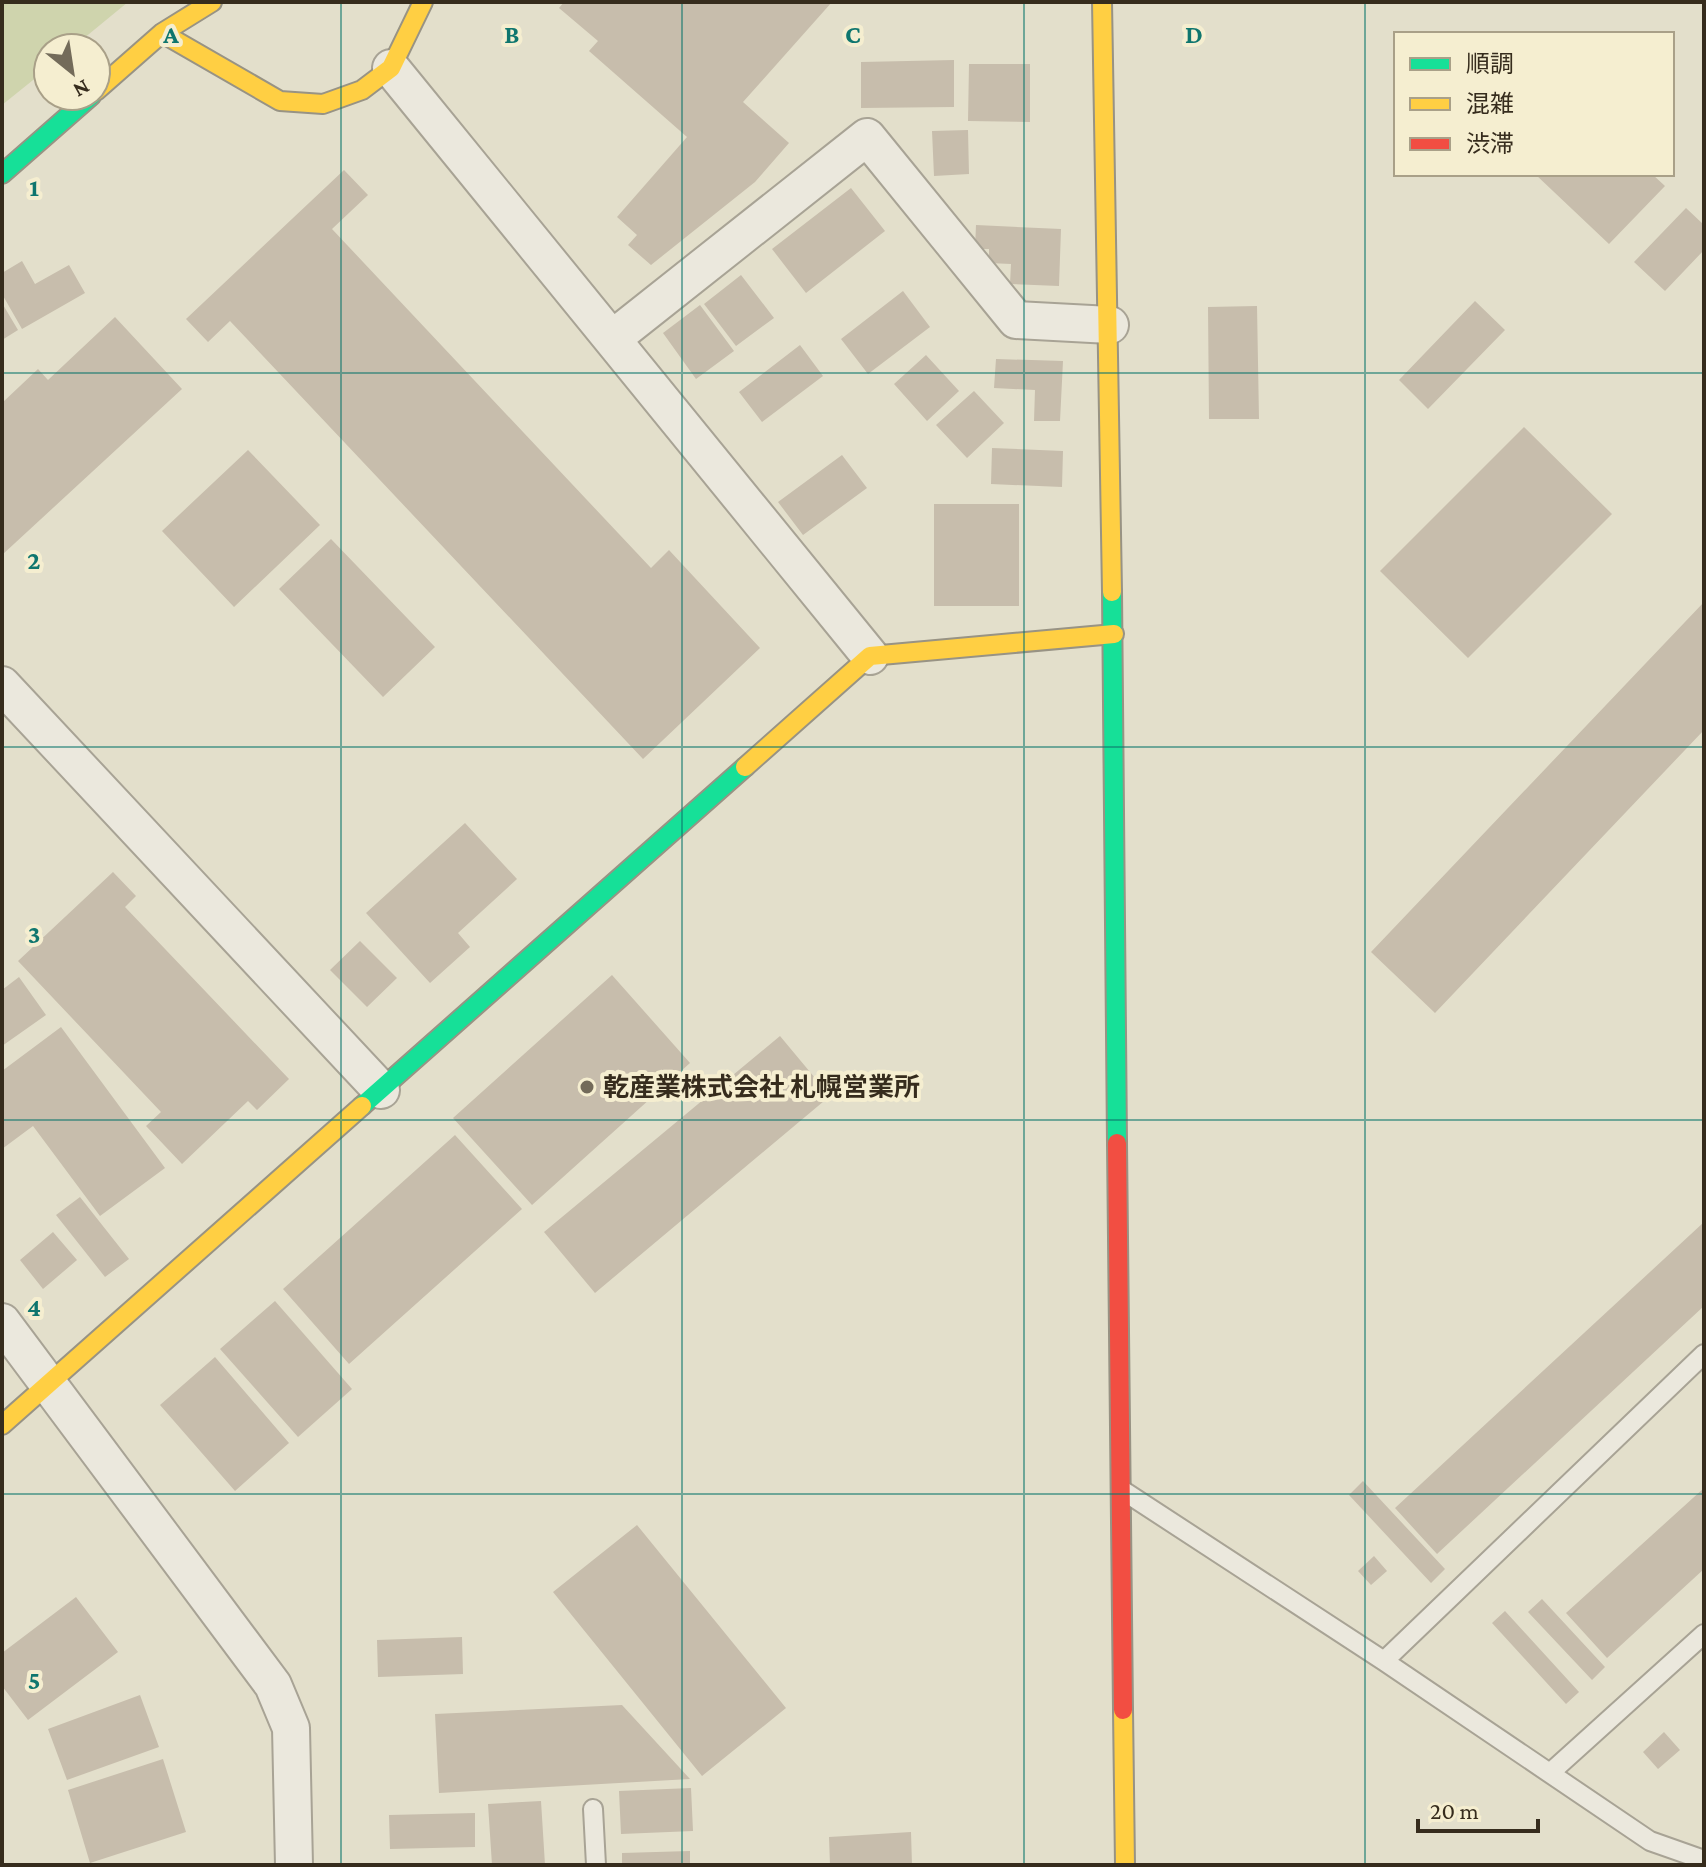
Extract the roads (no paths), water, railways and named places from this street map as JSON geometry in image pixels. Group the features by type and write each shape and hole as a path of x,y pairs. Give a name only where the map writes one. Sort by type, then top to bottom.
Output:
{"main road":[{"path":"162,33 182,2"},
{"path":"112,77 162,33 212,2"},
{"path":"162,33 280,101 323,104 362,90 391,68 423,2"},
{"path":"1102,2 1114,634 1119,1488 1125,1865"},
{"path":"2,174 73,112"},
{"path":"2,1425 870,656 1114,634"}],"street":[{"path":"391,68 870,656"},
{"path":"612,339 867,137 1016,320 1110,325"},
{"path":"2,685 381,1090"},
{"path":"2,1322 273,1685 291,1728 294,1865"}],"lane":[{"path":"1384,1661 1704,1354"},
{"path":"1119,1488 1384,1661 1650,1841 1704,1860"},
{"path":"1550,1773 1704,1634"},
{"path":"593,1809 596,1865"}],"place":[{"name":"乾産業株式会社 札幌営業所","path":"587,1087"}]}
